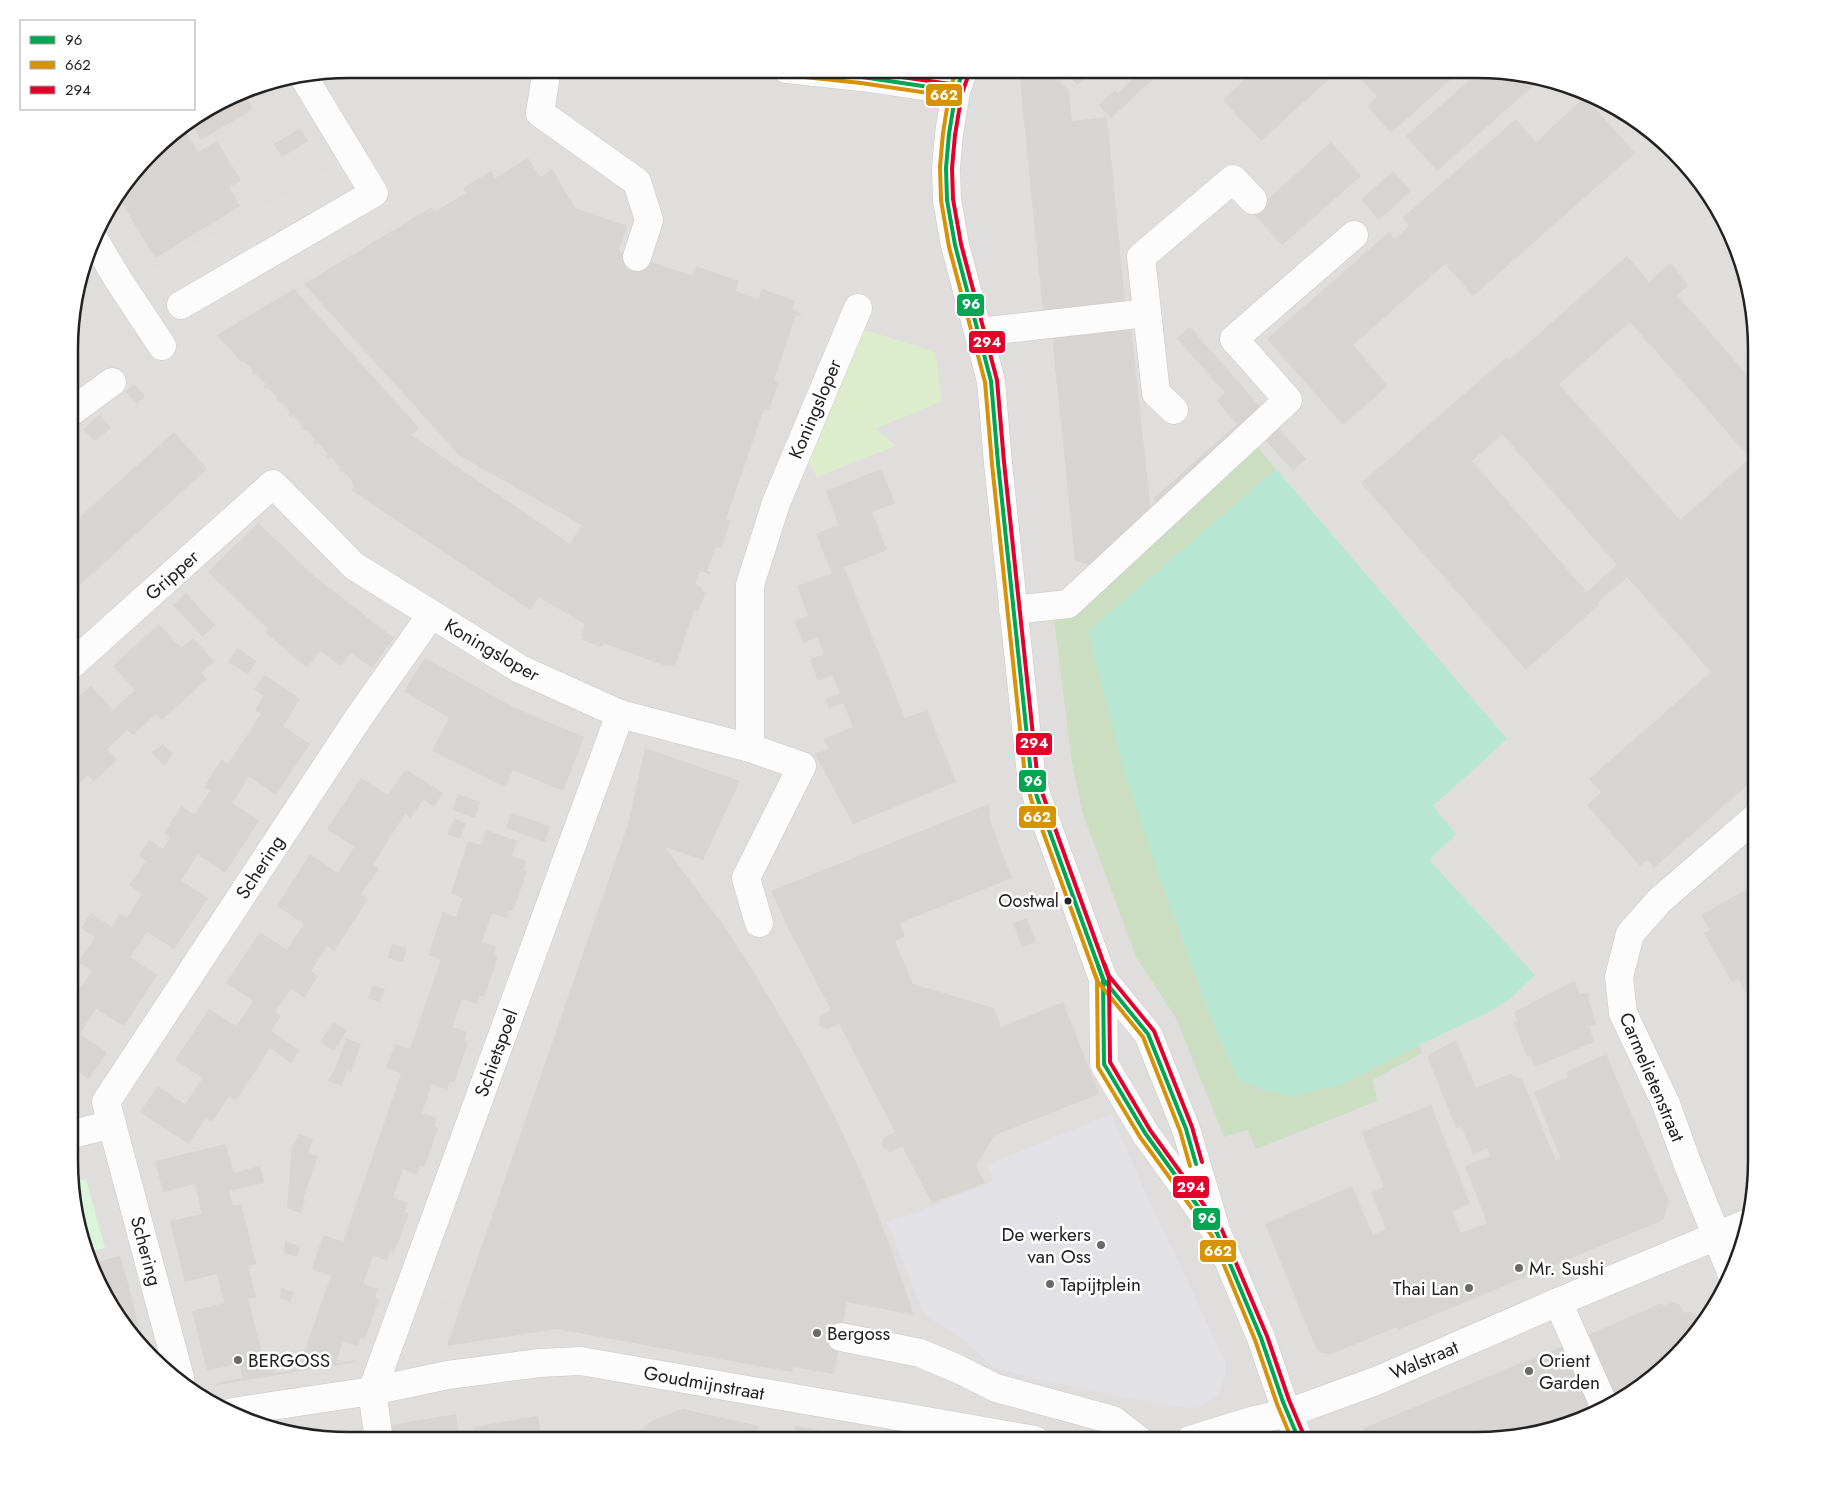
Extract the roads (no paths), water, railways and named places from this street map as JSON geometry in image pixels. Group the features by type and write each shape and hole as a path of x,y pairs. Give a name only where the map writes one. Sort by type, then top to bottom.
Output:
{"street":[{"path":"547,77 540,113 637,182 649,220 637,257"},
{"path":"862,77 960,80 946,168 947,200 955,244 991,381 1031,774 1040,806 1103,979 1148,1034 1186,1130 1217,1233 1261,1338 1296,1432"},
{"path":"181,305 374,193 305,81"},
{"path":"1174,410 1156,393 1141,257 1233,179 1253,200"},
{"path":"1014,610 1068,604 1288,400 1234,339 1354,235"},
{"path":"98,246 162,346"},
{"name":"Koningsloper","path":"750,748 750,585 776,503 858,308"},
{"path":"979,332 1147,313"},
{"path":"78,407 112,382"},
{"name":"Koningsloper","path":"273,484 354,566 430,615 520,669 620,714 750,748 802,766 746,878 759,923"},
{"name":"Gripper","path":"78,659 273,484"},
{"name":"Schering","path":"178,1372 106,1102 352,728 430,615"},
{"name":"Schietspoel","path":"372,1391 620,714"},
{"name":"Carmelietenstraat","path":"1727,1263 1666,1104 1623,1013 1620,976 1630,934 1659,901 1748,824"},
{"path":"1103,979 1104,1064 1145,1133 1217,1233"},
{"path":"78,1132 112,1124"},
{"name":"Walstraat","path":"1216,1432 1255,1420 1288,1413 1376,1381 1558,1302 1739,1227"},
{"path":"1558,1302 1602,1401"},
{"path":"841,1337 920,1353 996,1388 1113,1420 1129,1432"},
{"name":"Goudmijnstraat","path":"243,1410 372,1391 448,1375 538,1363 581,1361 989,1432"},
{"path":"372,1391 377,1432"}],"place":[{"name":"Oostwal","path":"1068,901"},
{"name":"De werkers van Oss","path":"1101,1245"},
{"name":"Mr. Sushi","path":"1519,1268"},
{"name":"Tapijtplein","path":"1050,1284"},
{"name":"Thai Lan","path":"1469,1288"},
{"name":"Bergoss","path":"817,1333"},
{"name":"BERGOSS","path":"238,1360"},
{"name":"Orient Garden","path":"1529,1371"}]}
